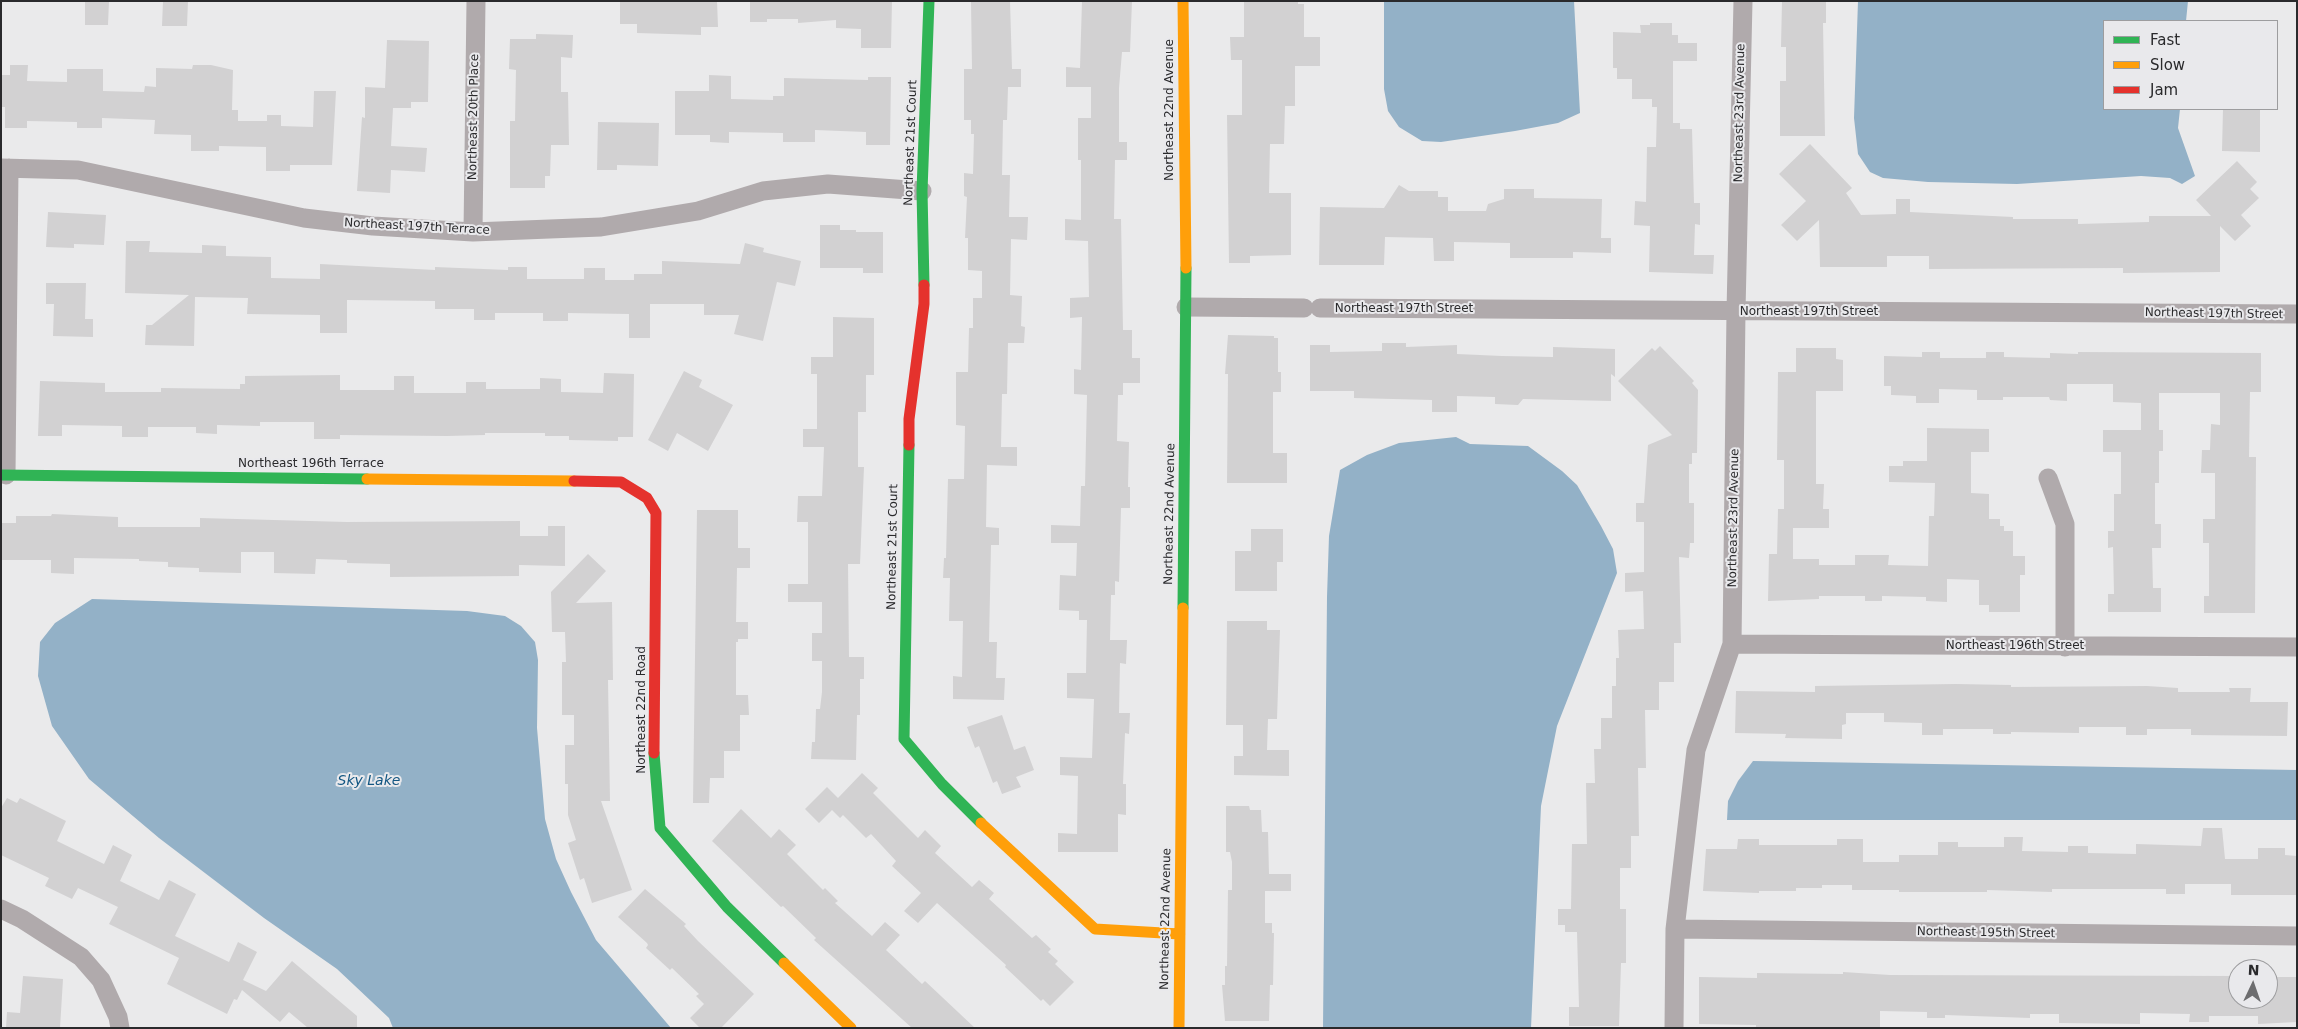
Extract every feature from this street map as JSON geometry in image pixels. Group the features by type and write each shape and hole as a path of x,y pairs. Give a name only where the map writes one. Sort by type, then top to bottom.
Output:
{"street":[{"name":"Northeast 20th Place","path":"473,232 476,1"},
{"name":"Northeast 21st Court","path":"929,1 922,191 924,304 909,419 904,739 942,784 1002,844 1095,929 1180,934"},
{"name":"Northeast 22nd Avenue","path":"1179,1028 1186,307 1183,1"},
{"name":"Northeast 23rd Avenue","path":"1674,1028 1676,929 1696,750 1732,644 1742,1"},
{"name":"Northeast 197th Terrace","path":"5,168 78,170 304,218 373,226 473,232 601,227 698,211 763,191 828,184 922,191"},
{"path":"3,475 5,168"},
{"name":"Northeast 197th Street","path":"1186,307 2297,314"},
{"name":"Northeast 196th Terrace","path":"3,475 621,482"},
{"path":"2048,478 2065,524 2064,647"},
{"name":"Northeast 22nd Road","path":"621,482 647,498 656,513 654,760 660,828 727,907 851,1028"},
{"name":"Northeast 196th Street","path":"1732,644 2297,647"},
{"path":"1,909 22,919 82,957 102,980 118,1017 120,1028"},
{"name":"Northeast 195th Street","path":"1676,929 2297,936"}],"water":[{"path":"1384,1 1574,1 1580,113 1558,123 1515,131 1441,142 1422,141 1399,127 1388,111 1384,89"},
{"path":"1858,1 2188,1 2186,20 2103,20 2103,110 2180,110 2178,128 2195,176 2182,184 2170,178 2141,176 2017,184 1928,182 1883,178 1870,172 1858,154 1854,118"},
{"path":"1456,437 1470,444 1528,446 1562,471 1577,485 1601,526 1613,549 1617,573 1557,726 1541,806 1531,1028 1323,1028 1327,597 1329,536 1340,470 1367,455 1399,443"},
{"name":"Sky Lake","path":"92,599 467,611 505,616 521,626 535,642 538,660 537,728 545,819 556,859 596,940 671,1028 393,1028 389,1018 337,969 264,918 159,838 89,779 52,726 38,676 40,642 55,623"},
{"path":"1753,761 2297,770 2297,820 1727,820 1728,801 1738,781"}],"building":[{"path":"85,1 109,1 108,25 85,25"},
{"path":"163,1 188,1 187,26 162,26"},
{"path":"620,1 717,1 718,27 701,27 701,35 637,33 637,24 620,24"},
{"path":"750,1 892,1 891,48 861,48 861,29 836,28 836,20 798,23 798,19 767,19 767,22 750,22"},
{"path":"971,1 1010,1 1012,69 1021,69 1021,87 1008,87 1007,120 1003,120 1002,175 1010,175 1009,217 1028,217 1027,240 1011,239 1010,295 1022,296 1021,326 1025,327 1024,343 1008,343 1007,394 1002,394 1001,447 1017,447 1017,466 987,465 986,527 999,528 999,545 991,545 989,642 997,642 996,678 1005,678 1004,700 953,699 953,676 962,677 963,621 949,621 950,578 943,578 944,558 946,558 948,479 964,479 965,426 956,425 956,372 968,372 969,328 973,328 973,298 982,298 982,271 968,270 968,238 965,238 967,197 964,196 964,173 973,174 974,134 971,134 971,120 964,120 964,69 972,69"},
{"path":"1082,1 1132,1 1130,52 1122,52 1119,88 1119,142 1127,142 1127,160 1115,160 1114,219 1121,219 1123,330 1132,330 1132,358 1140,358 1140,383 1123,383 1123,395 1118,395 1117,441 1129,442 1128,487 1130,487 1130,508 1121,508 1119,582 1115,581 1115,595 1111,595 1110,640 1127,640 1126,664 1120,663 1119,713 1130,713 1129,734 1125,733 1123,784 1126,784 1126,815 1118,814 1118,852 1058,852 1058,833 1077,834 1078,776 1060,775 1060,757 1092,758 1094,699 1067,698 1067,673 1086,673 1087,620 1079,620 1079,611 1059,610 1060,575 1076,576 1077,543 1051,543 1051,525 1080,526 1081,486 1085,486 1087,395 1074,394 1074,369 1081,370 1082,317 1070,318 1070,298 1089,297 1088,241 1065,240 1065,219 1081,220 1081,160 1078,160 1078,118 1091,118 1091,87 1066,87 1066,67 1080,68"},
{"path":"1244,1 1298,1 1298,4 1304,4 1304,37 1320,37 1320,66 1295,66 1295,106 1285,106 1284,144 1270,144 1269,193 1291,193 1291,255 1250,256 1250,263 1229,263 1227,115 1242,115 1242,60 1231,60 1230,37 1244,37"},
{"path":"1782,1 1826,1 1826,23 1823,23 1825,136 1780,136 1780,81 1786,81 1786,47 1781,47"},
{"path":"1650,23 1672,23 1672,35 1678,35 1678,43 1697,43 1697,61 1673,61 1673,123 1680,123 1680,129 1692,129 1694,203 1700,203 1700,225 1695,224 1694,255 1714,255 1713,274 1649,272 1650,226 1634,225 1635,201 1646,202 1647,147 1656,147 1657,107 1652,107 1652,99 1632,99 1632,79 1617,79 1617,68 1613,68 1613,32 1641,33 1640,25 1650,25"},
{"path":"536,34 573,35 572,58 561,57 561,92 568,92 569,145 551,145 550,176 545,176 545,188 510,188 510,121 515,121 516,70 509,69 510,39 536,39"},
{"path":"387,40 429,41 428,102 411,102 411,108 393,108 391,146 427,148 425,172 391,170 390,193 357,191 362,117 365,118 365,87 385,88"},
{"path":"10,65 28,65 27,81 67,82 67,69 103,69 103,91 144,92 145,86 156,87 156,68 192,69 193,65 211,65 233,70 232,110 238,110 238,121 267,121 267,115 281,115 281,126 313,127 314,91 336,91 332,165 290,165 290,171 266,171 266,147 219,146 219,151 191,151 191,135 154,134 155,120 102,118 102,128 77,128 77,122 27,121 27,128 5,128 5,107 1,107 1,75 10,75"},
{"path":"709,75 731,76 731,99 773,100 773,96 784,96 784,78 868,80 868,77 891,77 890,145 866,145 866,132 815,130 815,142 783,142 783,133 729,132 729,143 710,142 710,135 675,135 675,91 709,91"},
{"path":"2223,110 2260,110 2260,152 2222,151"},
{"path":"598,122 659,123 658,166 617,165 617,170 597,170"},
{"path":"1810,144 1852,188 1846,193 1861,215 1896,214 1896,199 1910,199 1910,212 2013,217 2013,219 2078,219 2078,224 2149,222 2149,216 2211,216 2196,200 2237,161 2257,182 2250,189 2259,198 2241,215 2251,226 2235,241 2220,226 2220,272 2123,273 2123,268 1929,269 1929,256 1887,256 1887,267 1820,267 1819,220 1797,241 1781,225 1806,201 1779,174"},
{"path":"1399,185 1409,191 1438,191 1438,197 1448,197 1448,211 1486,211 1488,204 1504,199 1504,189 1534,189 1534,198 1602,199 1601,238 1611,238 1611,253 1573,252 1573,258 1510,258 1510,243 1454,242 1454,261 1434,261 1433,238 1385,237 1384,265 1319,265 1320,207 1384,208"},
{"path":"48,212 106,215 104,245 74,244 74,248 46,247"},
{"path":"820,225 840,225 840,230 856,230 856,232 883,232 883,273 863,273 863,268 820,268"},
{"path":"126,241 150,241 149,252 202,253 202,245 226,246 226,256 271,257 271,278 320,279 320,264 435,270 435,267 508,270 508,267 527,267 527,279 584,279 584,268 605,268 605,280 634,280 634,274 662,274 662,261 740,264 745,243 764,248 763,252 801,261 795,286 777,282 763,341 734,334 739,315 704,315 704,304 650,304 650,338 629,338 629,314 568,313 568,321 543,321 543,313 495,313 495,320 474,320 474,309 435,309 435,301 347,300 347,333 320,333 320,315 247,314 248,298 195,297 194,346 145,345 146,325 152,325 189,295 125,293"},
{"path":"46,283 86,283 85,319 93,319 93,337 53,336 54,304 46,304"},
{"path":"833,317 874,318 874,375 866,375 866,412 858,412 858,467 864,467 860,564 848,564 849,657 864,657 864,679 860,679 860,715 857,715 856,760 811,759 812,742 815,742 816,709 820,709 822,692 822,661 812,661 812,633 822,633 822,602 788,602 788,584 808,584 808,522 797,522 798,496 822,496 824,447 803,447 803,429 817,429 817,374 811,374 811,357 833,357"},
{"path":"1228,335 1274,336 1274,338 1278,338 1278,372 1281,372 1281,392 1273,392 1273,453 1287,453 1287,483 1227,483 1228,374 1225,374"},
{"path":"1382,343 1406,343 1406,347 1457,345 1457,354 1502,356 1553,357 1553,347 1615,349 1615,377 1611,374 1611,401 1523,399 1518,405 1495,404 1495,397 1457,396 1457,412 1432,412 1432,400 1354,398 1354,391 1310,391 1310,345 1330,345 1330,352 1382,351"},
{"path":"1660,346 1694,381 1692,383 1698,390 1697,453 1692,453 1692,464 1689,464 1689,503 1694,503 1694,543 1690,543 1689,558 1679,557 1681,643 1674,643 1674,682 1659,682 1659,710 1645,710 1646,768 1638,768 1639,836 1631,836 1631,868 1620,868 1620,909 1626,909 1626,963 1621,963 1619,1026 1569,1026 1569,1007 1579,1007 1577,932 1565,932 1565,925 1558,925 1558,909 1571,909 1572,844 1587,844 1586,783 1595,783 1594,749 1601,749 1601,718 1612,718 1612,686 1616,686 1616,658 1619,658 1618,630 1644,629 1643,591 1625,592 1625,573 1644,572 1644,522 1636,522 1636,503 1644,503 1648,445 1672,435 1618,381 1652,348 1655,351"},
{"path":"1796,348 1836,348 1836,359 1843,360 1843,391 1816,391 1816,484 1824,484 1823,509 1829,509 1829,528 1793,528 1793,559 1819,559 1819,565 1855,565 1855,555 1889,555 1888,565 1928,566 1929,516 1934,516 1935,483 1889,482 1889,466 1903,466 1903,461 1927,461 1927,428 1989,429 1989,452 1971,452 1971,493 1989,494 1989,519 2000,519 2000,526 2004,526 2004,531 2013,531 2013,556 2025,556 2025,575 2020,575 2020,612 1989,612 1989,605 1979,605 1979,580 1947,579 1947,602 1926,601 1926,597 1882,596 1882,601 1865,601 1865,596 1819,596 1819,599 1768,601 1769,554 1777,554 1778,509 1784,509 1784,460 1777,460 1778,372 1796,372"},
{"path":"1922,352 1940,352 1940,358 1986,358 1986,352 2004,352 2004,357 2050,358 2050,353 2078,354 2078,352 2261,353 2261,392 2250,392 2249,457 2256,457 2255,613 2204,613 2204,596 2209,596 2209,543 2203,543 2203,519 2215,519 2215,473 2201,473 2202,450 2210,450 2211,424 2220,425 2220,393 2159,393 2159,430 2163,430 2163,451 2159,451 2159,483 2155,483 2155,524 2161,524 2161,548 2152,548 2153,588 2161,588 2161,612 2108,612 2108,594 2114,594 2113,547 2108,548 2108,531 2114,531 2114,494 2121,494 2121,452 2103,452 2103,430 2141,430 2141,403 2113,402 2113,384 2067,384 2067,401 2050,400 2049,397 2003,397 2003,400 1977,400 1977,390 1939,389 1939,403 1916,403 1916,396 1891,395 1891,386 1884,386 1884,356 1922,357"},
{"path":"684,371 702,380 699,387 733,405 708,451 677,433 668,451 648,440"},
{"path":"604,373 634,374 633,437 618,437 618,441 569,440 569,436 545,436 545,433 485,433 485,435 447,436 340,435 340,439 314,439 314,422 260,422 260,426 217,425 217,434 196,433 196,427 148,427 148,437 122,437 122,426 62,425 62,436 38,436 40,381 105,383 105,392 161,392 161,388 240,389 240,384 245,384 245,376 340,375 340,390 394,390 394,376 414,376 414,393 466,393 466,382 486,382 486,389 540,389 540,378 561,379 561,392 603,393"},
{"path":"697,510 738,510 738,548 750,548 750,568 737,568 736,622 748,622 748,639 738,639 738,642 736,642 736,695 748,695 749,715 740,715 740,751 724,751 724,778 710,778 709,803 693,803"},
{"path":"52,514 118,517 118,527 200,527 200,518 347,522 520,521 520,536 548,536 548,526 565,526 565,566 519,565 519,576 390,577 390,564 347,563 347,560 316,559 315,574 274,573 274,552 241,552 241,573 199,572 199,568 168,567 168,562 139,561 139,559 74,558 74,574 51,573 51,560 1,560 1,523 16,523 16,516 51,516"},
{"path":"1251,529 1283,529 1283,562 1277,562 1277,591 1235,591 1235,551 1251,551"},
{"path":"588,554 606,571 576,603 612,602 613,680 608,680 610,801 601,801 632,890 592,903 584,878 580,880 568,843 576,840 568,815 568,784 565,784 565,745 574,745 574,715 562,715 562,662 566,662 565,632 552,632 551,592"},
{"path":"1227,621 1267,621 1267,630 1280,630 1277,719 1268,719 1267,750 1289,750 1289,776 1234,775 1234,756 1243,756 1243,725 1226,725"},
{"path":"2011,685 2011,687 2147,686 2178,688 2178,692 2230,692 2229,688 2251,688 2250,702 2288,702 2287,736 2191,735 2191,729 2147,729 2147,735 2126,735 2126,727 2079,727 2079,733 2011,732 2011,734 1993,734 1993,729 1943,729 1943,735 1922,735 1922,723 1884,722 1884,713 1846,713 1846,724 1842,725 1842,739 1785,738 1786,734 1735,733 1736,691 1815,692 1815,686"},
{"path":"1002,715 1014,750 1025,746 1034,770 1016,777 1021,787 1002,794 997,781 993,783 979,746 975,748 967,727"},
{"path":"862,773 878,788 873,793 918,838 925,830 941,846 935,853 972,887 979,880 994,893 989,899 1032,938 1036,935 1051,949 1048,952 1058,961 1055,964 1074,982 1050,1006 1043,999 1041,1001 1005,967 1006,965 937,903 918,923 904,911 921,893 892,866 896,861 871,834 866,838 843,815 840,818 832,810 819,823 805,809 827,787 838,798"},
{"path":"7,798 17,803 20,798 66,821 57,841 104,864 113,845 132,855 120,881 159,900 169,880 196,894 175,936 229,962 238,942 257,952 243,980 266,991 292,961 357,1016 357,1028 308,1028 289,1012 280,1022 242,990 237,1000 234,999 227,1014 167,984 179,958 109,924 118,907 78,888 72,899 45,886 49,878 1,855 1,808"},
{"path":"1226,806 1249,806 1250,810 1261,810 1262,832 1268,832 1269,874 1291,874 1291,891 1265,891 1265,923 1272,923 1272,933 1274,933 1273,985 1270,985 1269,1021 1225,1021 1222,985 1225,985 1225,966 1227,966 1228,890 1232,890 1232,862 1230,852 1226,852"},
{"path":"741,809 771,838 779,829 796,845 787,854 823,890 825,888 838,901 835,903 872,936 885,922 900,935 886,950 922,984 925,981 975,1028 912,1028 814,940 816,938 712,841"},
{"path":"2203,828 2222,828 2225,859 2258,859 2258,848 2285,848 2285,855 2297,856 2297,895 2231,895 2231,884 2185,884 2185,894 2166,894 2166,889 2052,889 2052,892 1987,890 1987,892 1899,892 1899,890 1852,890 1852,885 1822,885 1822,888 1796,888 1796,891 1759,891 1759,893 1703,891 1706,849 1737,849 1738,839 1759,839 1759,845 1837,845 1837,839 1863,839 1863,862 1899,862 1899,855 1938,855 1938,842 1958,842 1958,847 2004,847 2004,837 2023,837 2022,851 2068,852 2068,846 2088,846 2088,853 2136,854 2136,844 2201,846"},
{"path":"645,889 686,924 684,926 698,941 754,994 721,1028 700,1028 690,1018 704,1004 696,996 699,994 672,968 670,970 646,948 647,943 618,917"},
{"path":"1843,972 1890,975 2228,976 2228,1009 2278,1009 2278,977 2297,977 2297,1022 2258,1024 2258,1016 2209,1016 2209,1022 2189,1022 2190,1014 2140,1013 2140,1024 2059,1023 2059,1014 2030,1014 2030,1018 1945,1015 1945,1018 1927,1018 1927,1012 1880,1011 1880,1028 1756,1028 1756,1025 1699,1024 1699,977 1757,978 1757,973 1843,974"},
{"path":"23,976 63,979 60,1028 6,1028 7,1012 20,1013"}],"traffic: fast":[{"path":"924,285 922,191 929,1"},
{"path":"1183,608 1186,268"},
{"path":"909,445 904,739 942,784 981,823"},
{"path":"1,475 367,479"},
{"path":"654,753 660,828 727,907 784,963"}],"traffic: slow":[{"path":"1183,1 1186,268"},
{"path":"367,479 574,481"},
{"path":"1179,1028 1183,608"},
{"path":"981,823 1095,929 1180,934"},
{"path":"784,963 851,1028"}],"traffic: jam":[{"path":"909,445 909,419 924,304 924,285"},
{"path":"574,481 621,482 647,498 656,513 654,753"}]}
